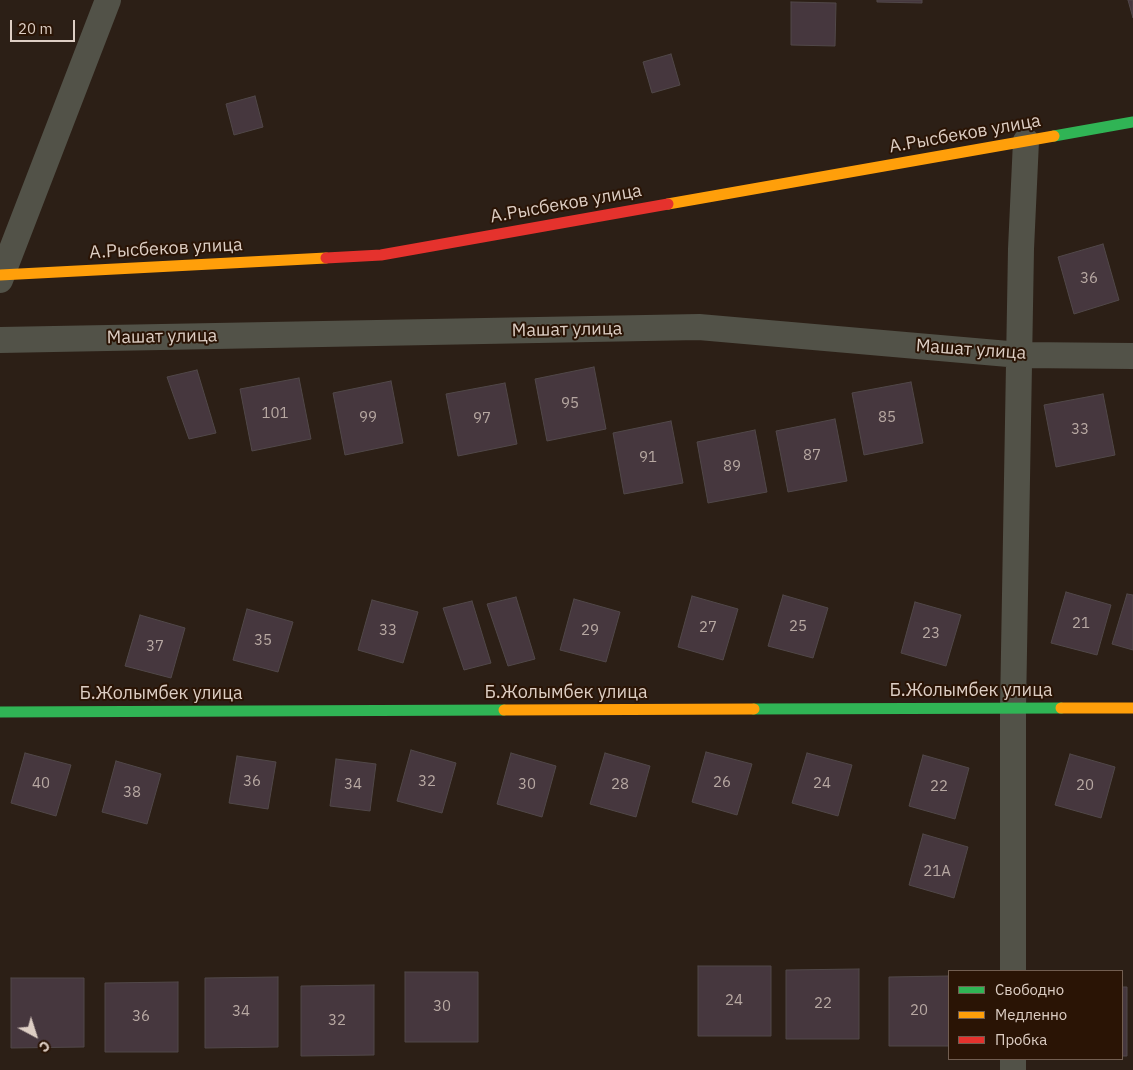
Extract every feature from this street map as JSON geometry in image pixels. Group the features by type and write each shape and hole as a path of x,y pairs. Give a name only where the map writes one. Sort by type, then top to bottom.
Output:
{"street":[{"path":"1,276 108,0"},
{"name":"А.Рысбеков улица","path":"1,276 381,255 1133,122"},
{"path":"1013,970 1014,709 1021,249 1026,141"},
{"name":"Машат улица","path":"0,340 699,327 1020,355 1133,356"},
{"name":"Б.Жолымбек улица","path":"0,712 1133,708"}],"building":[{"path":"877,0 922,0 922,3 877,2"},
{"path":"1128,0 1133,0 1133,18"},
{"path":"791,2 836,3 835,46 791,45"},
{"path":"671,54 680,85 652,93 643,62"},
{"path":"255,96 263,127 234,135 226,104"},
{"path":"1103,244 1119,300 1074,314 1058,257"},
{"path":"594,367 606,429 547,441 535,379"},
{"path":"197,370 216,433 189,439 167,377"},
{"path":"299,378 311,439 252,451 240,389"},
{"path":"391,381 403,443 345,455 333,393"},
{"path":"911,382 923,443 864,455 852,393"},
{"path":"505,383 517,444 458,456 446,394"},
{"path":"1103,394 1115,455 1056,467 1044,405"},
{"path":"835,419 847,481 788,492 776,431"},
{"path":"671,421 683,483 624,494 613,433"},
{"path":"755,430 767,492 708,503 697,442"},
{"path":"1066,592 1111,605 1097,655 1051,643"},
{"path":"1127,594 1133,595 1133,650 1112,644"},
{"path":"783,595 828,608 813,658 768,646"},
{"path":"692,596 738,609 723,660 678,647"},
{"path":"516,597 535,659 508,666 487,604"},
{"path":"574,599 620,612 606,662 560,650"},
{"path":"372,600 418,612 403,663 358,650"},
{"path":"472,601 491,663 464,670 443,608"},
{"path":"915,602 961,615 946,666 901,653"},
{"path":"247,609 293,622 278,672 233,660"},
{"path":"140,615 185,628 171,678 125,666"},
{"path":"411,750 456,763 442,813 397,801"},
{"path":"706,752 752,764 737,815 692,802"},
{"path":"25,753 71,765 56,816 11,803"},
{"path":"511,753 556,766 542,817 497,804"},
{"path":"605,753 650,766 636,817 590,804"},
{"path":"807,753 852,765 838,816 792,803"},
{"path":"1070,754 1115,767 1101,818 1055,805"},
{"path":"923,755 969,768 955,819 909,806"},
{"path":"237,756 276,762 268,809 229,803"},
{"path":"336,759 376,764 370,811 330,806"},
{"path":"116,761 161,774 147,824 102,812"},
{"path":"923,834 968,847 954,898 909,885"},
{"path":"698,966 771,966 771,1036 698,1036"},
{"path":"859,969 859,1039 786,1039 786,970"},
{"path":"405,972 478,972 478,1042 405,1042"},
{"path":"948,976 948,1046 889,1046 889,977"},
{"path":"278,977 278,1047 205,1048 205,978"},
{"path":"11,978 84,978 84,1047 11,1048"},
{"path":"178,982 178,1052 105,1052 105,983"},
{"path":"374,985 374,1055 301,1056 301,986"},
{"path":"1123,987 1127,987 1127,1056 1123,1056"}],"traffic: fast":[{"path":"1054,136 1133,122"},
{"path":"754,709 1061,708"},
{"path":"0,712 504,710"}],"traffic: slow":[{"path":"668,204 1054,136"},
{"path":"0,275 326,258"},
{"path":"1061,708 1133,708"},
{"path":"504,710 754,709"}],"traffic: jam":[{"path":"326,258 381,255 668,204"}]}
